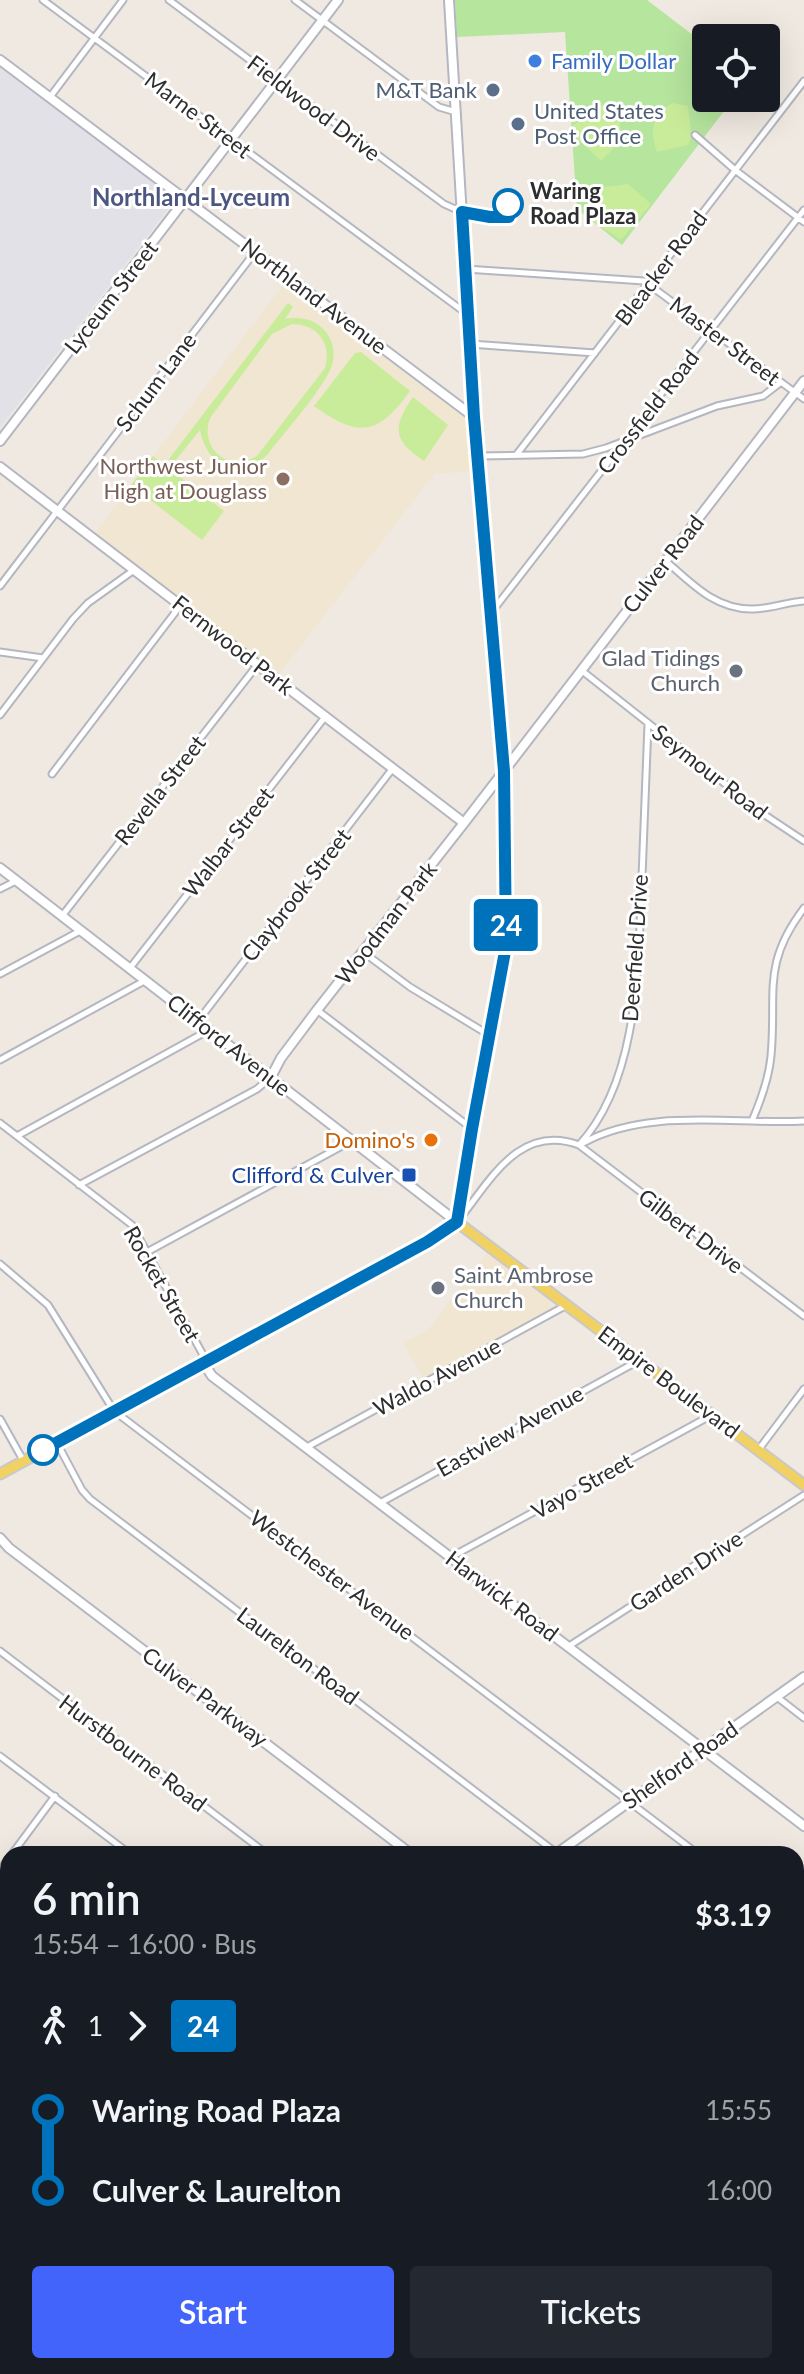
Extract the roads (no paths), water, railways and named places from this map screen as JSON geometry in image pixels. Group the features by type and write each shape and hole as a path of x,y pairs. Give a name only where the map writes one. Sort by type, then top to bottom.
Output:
{"main road":[{"name":"Empire Boulevard","path":"457,1222 804,1485"},
{"path":"0,1474 427,1242 457,1222"}],"street":[{"name":"Marne Street","path":"43,0 469,315"},
{"path":"49,98 123,0"},
{"name":"Fieldwood Drive","path":"169,0 444,204 462,212"},
{"path":"295,0 439,107 456,112"},
{"name":"Lyceum Street","path":"0,441 338,0"},
{"path":"449,0 474,417 504,771 506,946 457,1222"},
{"name":"Northland Avenue","path":"0,60 474,417"},
{"name":"Bleacker Road","path":"517,454 804,81"},
{"path":"695,135 735,170 804,222"},
{"name":"Crossfield Road","path":"491,614 804,210"},
{"name":"Schum Lane","path":"0,586 255,252"},
{"name":"Master Street","path":"466,269 643,280 799,396"},
{"path":"469,344 595,353"},
{"name":"Culver Road","path":"504,771 580,670 799,396 804,381"},
{"path":"477,456 583,454 717,406 763,396 780,383"},
{"name":"Fernwood Park","path":"0,467 464,823"},
{"path":"666,561 704,593 726,606 753,609 804,601"},
{"path":"0,715 88,603 134,570"},
{"path":"52,774 181,605"},
{"path":"0,652 43,658"},
{"name":"Revella Street","path":"62,916 258,664"},
{"name":"Seymour Road","path":"580,670 762,813 804,841"},
{"name":"Walbar Street","path":"130,968 325,717"},
{"name":"Deerfield Drive","path":"579,1145 595,1126 615,1083 632,1019 638,963 648,724"},
{"name":"Claybrook Street","path":"198,1021 393,768"},
{"name":"Woodman Park","path":"271,1077 281,1058 317,1010 504,771"},
{"name":"Clifford Avenue","path":"0,868 457,1222"},
{"path":"0,889 16,881"},
{"path":"752,1121 771,1061 771,991 777,954 787,932 804,908"},
{"path":"0,974 81,930"},
{"path":"363,951 410,987 489,1035"},
{"path":"0,1060 146,980"},
{"path":"317,1010 472,1129"},
{"path":"17,1136 210,1030"},
{"path":"79,1185 257,1089 271,1077"},
{"path":"457,1222 509,1158 523,1147 551,1140 579,1145 599,1134 664,1122 700,1119 804,1121"},
{"name":"Rocket Street","path":"0,1123 128,1222 202,1353 203,1362"},
{"path":"147,1252 353,1140"},
{"name":"Gilbert Drive","path":"579,1145 804,1316"},
{"name":"Westchester Avenue","path":"0,1264 48,1305 114,1411 688,1846"},
{"name":"Waldo Avenue","path":"306,1448 567,1304"},
{"name":"Eastview Avenue","path":"380,1503 640,1360"},
{"name":"Harwick Road","path":"203,1362 212,1376 804,1826"},
{"path":"758,1450 804,1389"},
{"name":"Vayo Street","path":"451,1557 712,1415"},
{"path":"0,1419 24,1461"},
{"name":"Laurelton Road","path":"57,1442 82,1490 90,1499 546,1846"},
{"name":"Garden Drive","path":"569,1647 804,1495"},
{"name":"Culver Parkway","path":"0,1538 22,1558 400,1846"},
{"name":"Hurstbourne Road","path":"0,1651 256,1846"},
{"name":"Shelford Road","path":"568,1846 804,1677"},
{"path":"776,1697 804,1718"},
{"path":"0,1756 120,1846"},
{"path":"18,1846 55,1796"}],"place":[{"name":"Family Dollar","path":"535,61"},
{"name":"M&T Bank","path":"493,90"},
{"name":"United States Post Office","path":"518,124"},
{"name":"Waring Road Plaza","path":"508,204"},
{"name":"Northwest Junior High at Douglass","path":"283,479"},
{"name":"Glad Tidings Church","path":"736,671"},
{"name":"Domino's","path":"431,1140"},
{"name":"Clifford & Culver","path":"409,1175"},
{"name":"Saint Ambrose Church","path":"438,1288"}],"district":[{"name":"Northland-Lyceum","path":"191,198"}]}
